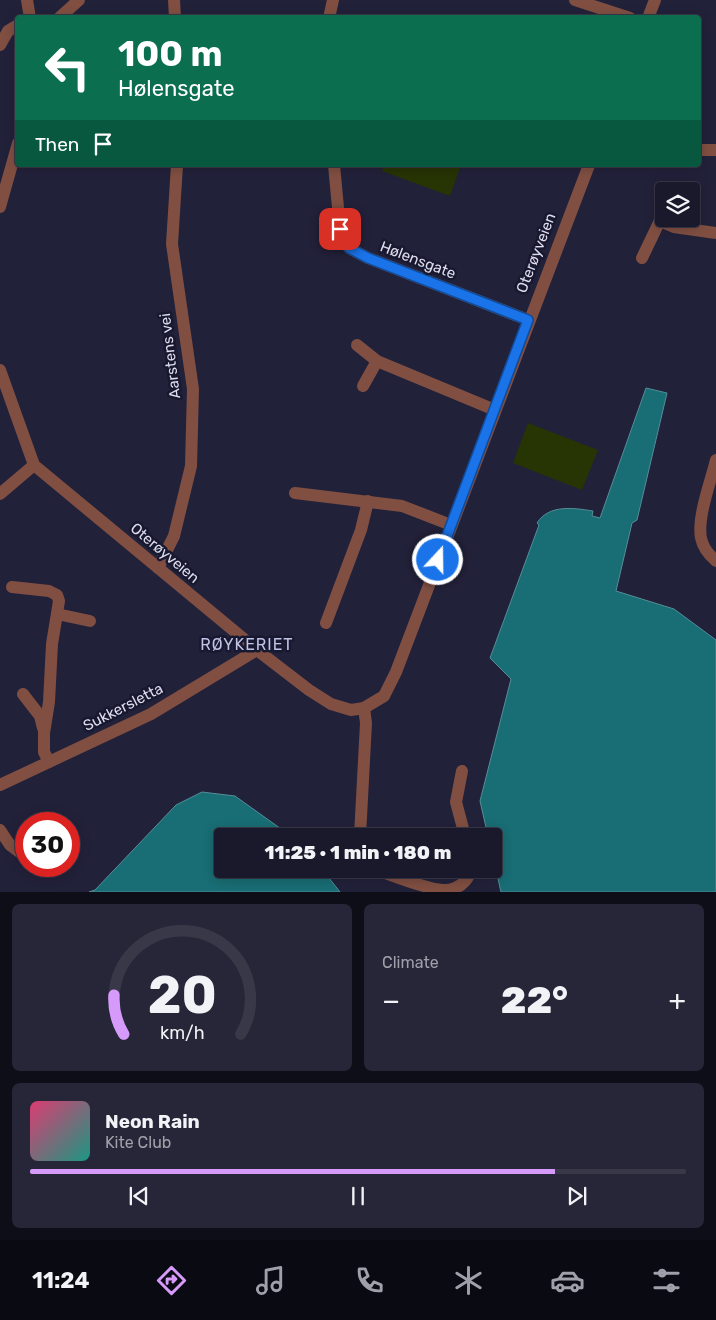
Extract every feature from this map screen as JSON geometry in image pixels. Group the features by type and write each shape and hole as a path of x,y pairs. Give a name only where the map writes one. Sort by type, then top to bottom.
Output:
{"street":[{"path":"27,0 30,15"},
{"path":"62,15 79,0"},
{"path":"174,0 175,15"},
{"path":"330,15 333,0"},
{"path":"575,0 621,15"},
{"path":"649,15 655,0"},
{"path":"0,45 8,31 15,26"},
{"path":"701,150 716,150"},
{"path":"0,207 15,153"},
{"name":"Aarstens vei","path":"158,568 174,536 190,466 193,389 172,244 176,167"},
{"name":"Hølensgate","path":"334,167 340,229 349,248 368,258 528,320"},
{"name":"Oterøyveien","path":"34,465 257,650 331,704 351,710 364,708 384,696 396,672 586,167"},
{"path":"642,258 657,227"},
{"path":"674,227 716,233"},
{"path":"356,345 377,361 495,410"},
{"path":"363,386 377,361"},
{"path":"0,370 34,465 0,494"},
{"path":"716,460 700,526 701,539 705,550 716,561"},
{"path":"296,493 402,506 451,525"},
{"path":"326,623 361,530 368,501"},
{"path":"12,587 49,591 57,595 59,601 44,733 44,752 49,762"},
{"path":"57,614 90,621"},
{"name":"Sukkersletta","path":"0,785 151,714 257,650"},
{"path":"23,694 40,716 44,733"},
{"path":"360,828 366,723 364,708"},
{"path":"462,771 456,802 463,828"},
{"path":"0,830 10,845 15,849"},
{"path":"404,878 442,890 455,888 465,882 468,878"}],"shaded area":[{"path":"383,167 460,167 450,196 382,171"},
{"path":"646,388 667,393 637,520 632,523 616,591 674,609 716,640 716,892 501,892 498,878 502,878 502,828 486,828 480,801 511,679 490,658 539,525 537,523 548,513 562,509 593,511 592,516 600,518"},
{"path":"528,423 598,450 582,490 513,463"},
{"path":"202,792 235,796 280,828 214,828 214,878 329,878 340,892 89,892 95,890 176,805"}],"district":[{"name":"RØYKERIET","path":"247,644"}],"route":[{"path":"340,229 349,248 368,258 528,320 438,560"}]}
